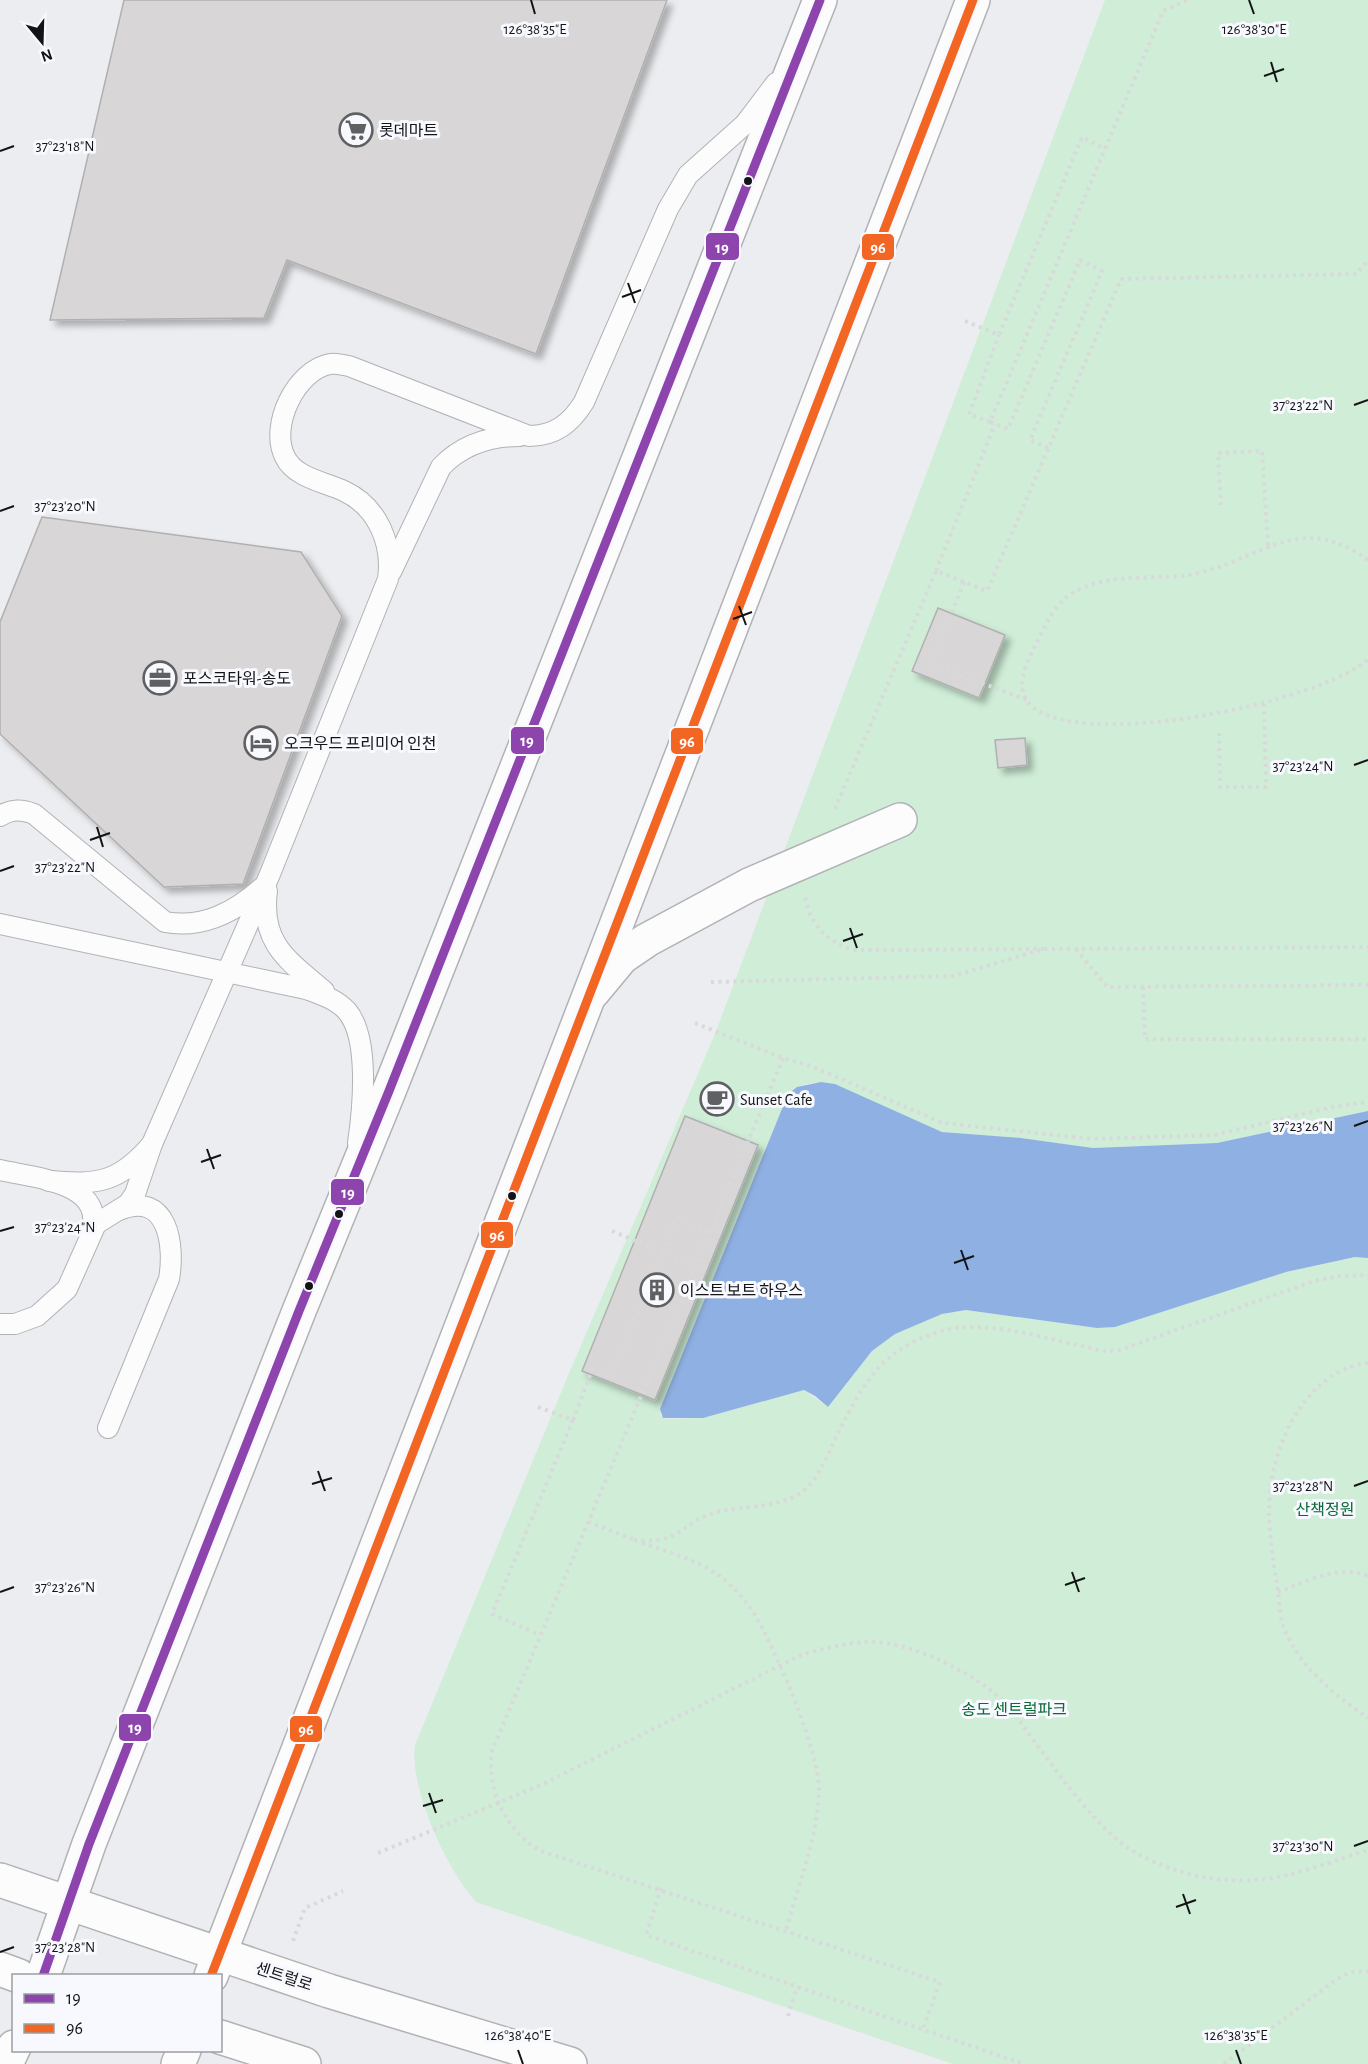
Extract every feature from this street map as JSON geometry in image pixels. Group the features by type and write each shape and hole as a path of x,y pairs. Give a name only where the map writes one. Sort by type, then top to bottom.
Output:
{"main road":[{"path":"214,1965 973,0"},
{"path":"44,1974 89,1844 815,14"},
{"path":"586,1000 622,957 646,940 749,885 900,820"},
{"name":"센트럴로","path":"0,1880 70,1903 214,1965 570,2064"},
{"path":"222,2038 304,2064"}],"lane":[{"path":"0,1324 26,1321 47,1310 57,1301 74,1278 96,1224 119,1210 135,1194 152,1144 270,874 388,579 433,481 452,456 483,441 542,436 553,432 575,417 668,209 683,184 703,159 745,124 768,96 815,14"},
{"path":"388,579 390,561 388,545 382,529 364,503 344,490 305,475 285,458 281,445 286,409 294,391 307,376 332,364 349,366 529,436"},
{"path":"0,816 10,810 23,810 34,814 165,922 184,925 219,917 262,888 270,874"},
{"path":"270,874 265,905 267,923 276,947 336,1001 357,1026 361,1046 362,1098 358,1141 339,1213"},
{"path":"0,924 306,988 336,1001"},
{"path":"49,1181 85,1184 110,1178 129,1169 152,1144"},
{"path":"0,1170 49,1181 76,1190 90,1201 95,1214 91,1233"},
{"path":"108,1428 169,1279 172,1259 168,1233 157,1213 139,1205 119,1210"}],"path":[{"path":"990,422 1163,10 1187,0"},
{"path":"1048,448 1030,440 1102,271 1080,260 1008,429 969,414 999,335 1083,137 1105,149"},
{"path":"987,591 1121,279 1356,274 1368,261"},
{"path":"965,321 999,335"},
{"path":"936,571 995,424"},
{"path":"1221,505 1218,453 1262,451 1268,546"},
{"path":"1027,700 1023,691 1025,666 1056,607 1077,590 1110,580 1189,576 1294,538 1317,537 1344,544 1368,560"},
{"path":"963,582 931,664 1027,700 1048,716 1102,725 1203,716 1264,704 1314,688 1350,671 1368,659"},
{"path":"1219,732 1221,787 1266,786 1264,704"},
{"path":"711,982 953,976 1044,949 1368,947"},
{"path":"1076,949 1107,987 1368,985"},
{"path":"1143,987 1145,1039 1368,1038"},
{"path":"695,1023 783,1058 811,1066 943,1123 1092,1139 1214,1135 1337,1106 1368,1102"},
{"path":"783,1058 492,1751 490,1776 516,1833 526,1843 558,1856 662,1888 939,1982 923,2029"},
{"path":"540,1635 492,1614 592,1370 611,1378 677,1218 710,1233"},
{"path":"612,1231 695,1266"},
{"path":"634,1540 654,1542 673,1538 716,1512 787,1499 805,1490 852,1406 881,1365 905,1347 928,1336 965,1327 993,1329 1104,1351 1120,1350 1314,1281 1338,1276 1368,1275"},
{"path":"1368,1363 1338,1372 1317,1387 1287,1432 1273,1474 1269,1513 1283,1626 1309,1669 1340,1699 1368,1718"},
{"path":"538,1407 573,1420"},
{"path":"588,1522 692,1561 722,1578 746,1602 759,1621 809,1740 819,1791 809,1844 786,1930"},
{"path":"1278,1592 1330,1574 1352,1572 1368,1576"},
{"path":"378,1853 501,1804 803,1654 839,1645 868,1642 895,1645 956,1669 989,1689 1008,1705 1090,1811 1126,1847 1165,1866 1224,1880 1255,1880 1368,1850"},
{"path":"662,1888 646,1935 1024,2064"},
{"path":"305,1908 343,1892"},
{"path":"1224,2064 1337,1979 1351,1972 1368,1971"},
{"path":"788,2016 797,1987"}],"green space":[{"path":"1105,0 1368,0 1368,1111 1217,1143 1093,1148 1021,1138 942,1132 835,1084 816,1083 799,1087 788,1094 660,1414 663,1418 668,1419 703,1418 804,1390 828,1407 872,1351 895,1334 942,1314 966,1310 1097,1328 1115,1327 1286,1272 1355,1257 1368,1258 1368,2064 953,2064 476,1902 453,1870 432,1828 418,1783 415,1763 415,1745 570,1371 715,1034"}],"water":[{"path":"821,1082 835,1084 942,1132 1021,1138 1093,1148 1217,1143 1368,1111 1368,1258 1355,1257 1286,1272 1115,1327 1097,1328 966,1310 942,1314 895,1334 872,1351 828,1407 804,1390 703,1418 663,1418 660,1409 788,1094 797,1087"}],"building":[{"name":"롯데마트","path":"124,0 667,0 536,354 287,260 264,318 50,320"},
{"name":"포스코타워-송도","path":"42,517 301,552 342,616 243,884 164,887 0,734 0,622"},
{"path":"938,608 1005,635 979,698 912,671"},
{"path":"1025,738 1027,765 998,768 995,740"},
{"name":"이스트 보트 하우스","path":"685,1116 758,1145 655,1400 582,1371"}],"transit line":[{"name":"19","path":"44,1974 89,1844 820,0"},
{"name":"96","path":"212,1974 973,0"}],"place":[{"name":"롯데마트","path":"356,130"},
{"name":"포스코타워-송도","path":"160,678"},
{"name":"오크우드 프리미어 인천","path":"261,743"},
{"name":"Sunset Cafe","path":"717,1099"},
{"name":"이스트 보트 하우스","path":"657,1290"}],"park label":[{"name":"산책정원","path":"1325,1509"},
{"name":"송도 센트럴파크","path":"1014,1709"}]}
